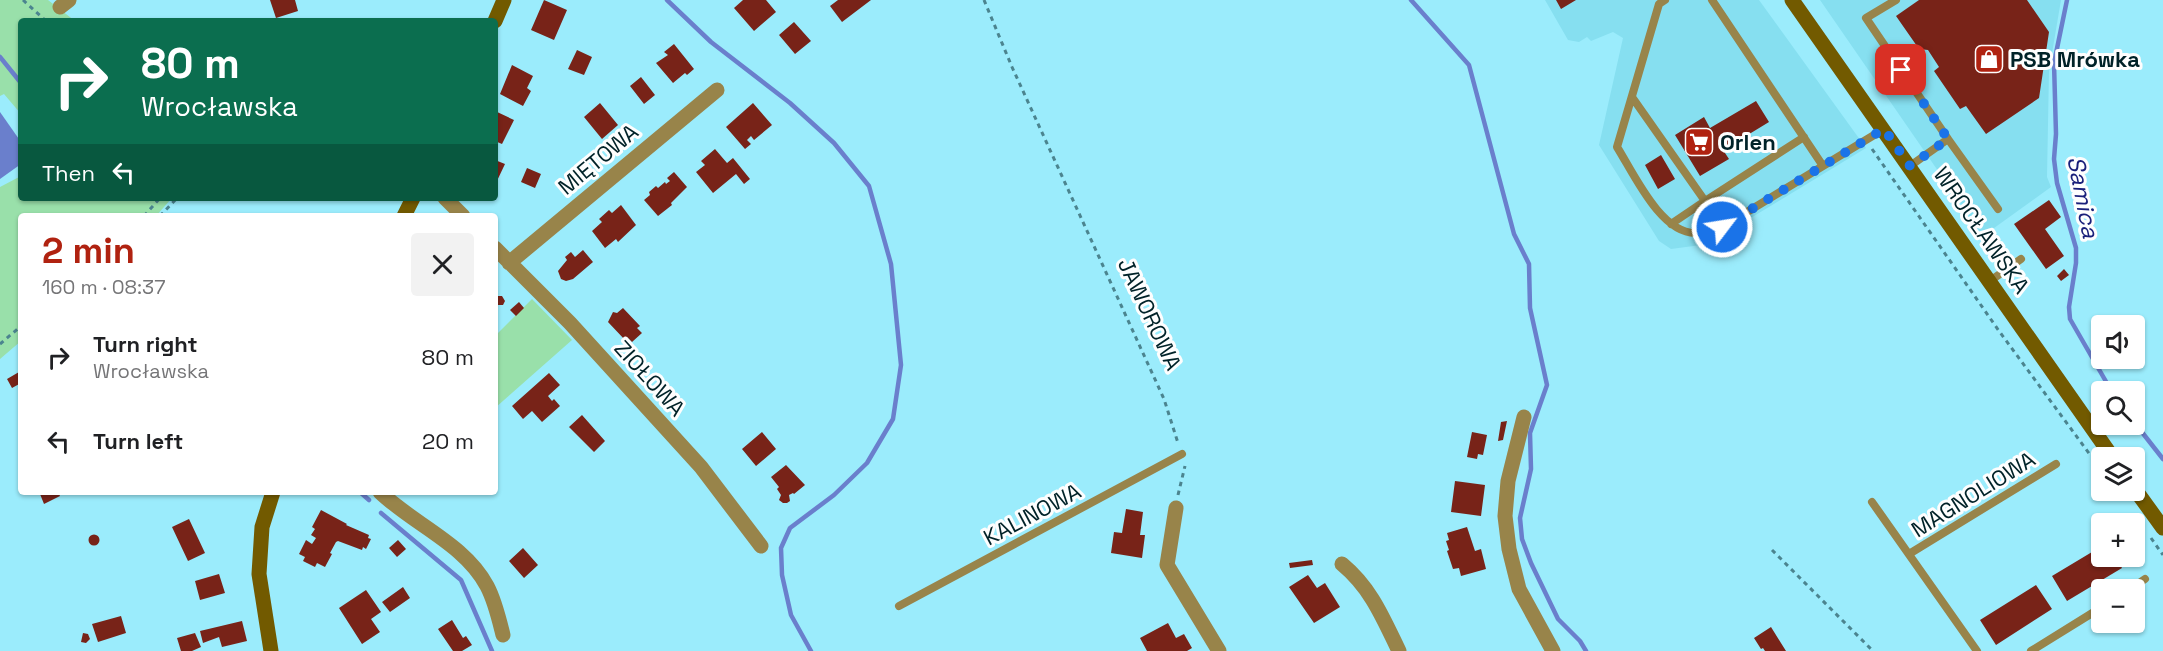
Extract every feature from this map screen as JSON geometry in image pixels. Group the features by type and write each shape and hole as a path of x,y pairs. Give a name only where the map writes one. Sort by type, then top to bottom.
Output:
{"main road":[{"path":"496,18 504,0"},
{"name":"WROCŁAWSKA","path":"1792,0 2105,447"},
{"path":"271,651 259,574 262,527 272,495"},
{"path":"2143,501 2163,528"}],"street":[{"name":"MIĘTOWA","path":"509,263 717,90"},
{"path":"448,201 460,213"},
{"name":"ZIOŁOWA","path":"498,251 570,323 700,467 761,546"},
{"path":"1524,417 1508,481 1506,527 1519,589 1554,651"},
{"path":"384,495 463,556 475,569 487,586 503,635"},
{"path":"1176,508 1167,565 1219,651"},
{"path":"1342,564 1364,585 1377,605 1399,651"}],"lane":[{"path":"1665,0 1659,4 1617,147 1660,215 1678,230 1695,233 1722,227 1884,129"},
{"path":"1712,0 1823,166"},
{"path":"1896,0 1866,18 1998,209"},
{"path":"1632,97 1722,227"},
{"path":"1671,224 1804,137"},
{"path":"1910,166 1948,139"},
{"path":"1990,281 2021,259"},
{"name":"KALINOWA","path":"899,606 1182,454"},
{"name":"MAGNOLIOWA","path":"1909,554 2056,464"},
{"name":"MAGNOLIOWA","path":"1872,501 1977,651"},
{"path":"2031,651 2091,613"}],"path":[{"path":"23,0 43,18"},
{"name":"JAWOROWA","path":"984,0 1012,67 1164,399 1185,463 1176,508"},
{"path":"1867,140 1980,303 2091,456"},
{"path":"147,213 157,201"},
{"path":"162,213 174,201"},
{"path":"0,344 18,329"},
{"path":"1772,550 1873,651"}],"shaded area":[{"path":"1545,0 1759,0 1866,148 1716,239 1701,245 1671,249 1659,241 1599,145 1623,38 1613,32 1591,41 1587,37 1579,42 1568,40"},
{"path":"1820,0 2061,0 2049,71 2047,177 2051,187 1983,236"},
{"path":"0,112 18,138 18,166 0,179"}],"green space":[{"path":"0,0 48,0 71,18 18,18 18,110 4,94 0,96"},
{"path":"18,178 18,201 169,201 159,213 18,213 18,344 0,359 0,187"},
{"path":"532,299 572,340 498,405 498,333"}],"building":[{"path":"270,0 295,0 298,11 276,18"},
{"path":"544,0 567,10 554,40 531,30"},
{"path":"743,0 766,0 776,12 754,31 734,8"},
{"path":"838,0 871,0 842,22 830,6"},
{"path":"1556,0 1576,0 1561,9"},
{"name":"PSB Mrówka","path":"1919,0 2027,0 2049,32 2039,98 1986,134 1966,106 1960,109 1934,71 1939,67 1928,50 1919,49 1896,16"},
{"path":"794,22 811,41 795,54 779,35"},
{"path":"674,44 694,69 673,83 656,63 668,55 664,52"},
{"path":"577,50 592,57 584,75 568,69"},
{"path":"512,65 533,76 527,88 531,91 523,106 500,94"},
{"path":"641,77 655,95 644,104 630,86"},
{"path":"1756,101 1769,122 1723,150 1729,159 1700,176 1675,135 1704,117 1710,128"},
{"path":"600,103 618,125 602,139 584,117"},
{"path":"753,103 772,125 754,140 751,136 747,140 751,144 745,149 726,127"},
{"path":"498,112 514,120 502,144 498,142"},
{"path":"715,149 727,163 733,158 750,179 744,184 736,174 713,193 696,172 705,165 701,161"},
{"path":"1661,155 1675,179 1658,189 1645,165"},
{"path":"498,161 505,164 498,179"},
{"path":"527,168 541,174 535,188 521,182"},
{"path":"674,172 687,187 671,203 672,205 658,216 644,200 656,186 658,188 670,181 667,178"},
{"path":"2049,200 2061,217 2045,229 2064,256 2046,269 2014,224"},
{"path":"621,205 636,225 618,242 616,239 605,248 592,231 602,222 599,219 609,210 612,213"},
{"path":"583,250 593,262 573,279 566,281 561,279 558,271 567,260 565,257 571,252 575,257"},
{"path":"2064,269 2069,275 2061,281 2057,276"},
{"path":"498,296 502,296 505,301 503,305 498,305"},
{"path":"519,302 524,308 516,316 510,310"},
{"path":"623,308 640,326 637,328 642,333 632,342 627,337 625,340 608,322 613,312 617,313"},
{"path":"18,373 18,385 12,388 7,379"},
{"path":"549,373 560,385 548,396 560,406 542,422 532,411 523,419 512,406"},
{"path":"582,415 605,441 594,452 569,427"},
{"path":"1507,421 1503,440 1498,441 1501,422"},
{"path":"762,432 776,449 756,466 742,449"},
{"path":"1472,432 1487,435 1483,455 1478,454 1477,459 1467,457"},
{"path":"786,465 805,485 794,494 789,495 790,501 783,503 779,500 781,495 777,489 779,487 771,477"},
{"path":"1455,481 1485,485 1481,516 1451,512"},
{"path":"40,495 60,495 60,496 44,504"},
{"path":"1126,509 1143,512 1140,535 1145,535 1142,558 1111,553 1114,532 1122,533"},
{"path":"321,510 369,535 368,538 371,539 366,549 363,547 362,550 338,541 325,567 317,563 315,567 303,561 305,557 299,554 306,540 312,544 316,538 311,535 315,529 312,527"},
{"path":"189,519 205,553 188,561 172,527"},
{"path":"1467,527 1475,551 1481,549 1486,569 1461,576 1459,568 1453,569 1446,541 1449,540 1447,533"},
{"path":"94,535 98,536 98,544 94,545 90,544 89,540 90,536"},
{"path":"398,540 406,549 397,557 389,548"},
{"path":"523,548 538,565 524,578 509,561"},
{"path":"2091,553 2091,567 2122,568 2104,579 2091,579 2091,587 2067,601 2052,576"},
{"path":"1312,560 1313,565 1290,568 1289,563"},
{"path":"219,574 225,593 200,600 195,581"},
{"path":"1308,575 1317,588 1325,583 1340,607 1314,623 1289,587"},
{"path":"2036,585 2052,609 1996,645 1980,620"},
{"path":"403,587 410,598 390,612 382,602"},
{"path":"366,590 381,612 371,619 380,632 362,644 339,608"},
{"path":"121,616 126,633 98,642 92,624"},
{"path":"452,620 463,638 466,636 472,645 462,651 453,651 438,629"},
{"path":"242,621 247,641 222,647 219,637 203,643 200,631"},
{"path":"1168,623 1176,638 1184,634 1192,648 1187,651 1147,651 1140,638"},
{"path":"1771,627 1786,651 1765,651 1754,638"},
{"path":"83,633 88,634 90,639 86,643 81,642"},
{"path":"195,633 201,647 192,651 181,651 177,638"}],"waterway":[{"path":"667,0 711,42 790,103 834,143 869,186 891,264 901,365 893,419 867,463 834,495 790,528 781,548 782,575 791,615 811,651"},
{"path":"1411,0 1469,65 1514,234 1529,264 1530,308 1547,385 1530,433 1531,469 1520,518 1522,539 1558,619 1580,641 1586,651"},
{"name":"Samica","path":"2067,0 2054,63 2056,134 2054,159 2057,183 2076,248 2069,307 2070,319 2106,381"},
{"path":"0,57 18,79"},
{"name":"Samica","path":"2144,435 2163,459"},
{"path":"363,495 369,500"},
{"path":"381,513 461,580 492,651"}],"place":[{"name":"PSB Mrówka","path":"1989,59"},
{"name":"Orlen","path":"1699,142"}],"route":[{"path":"1722,227 1884,129 1910,166 1948,139 1901,70"}]}
